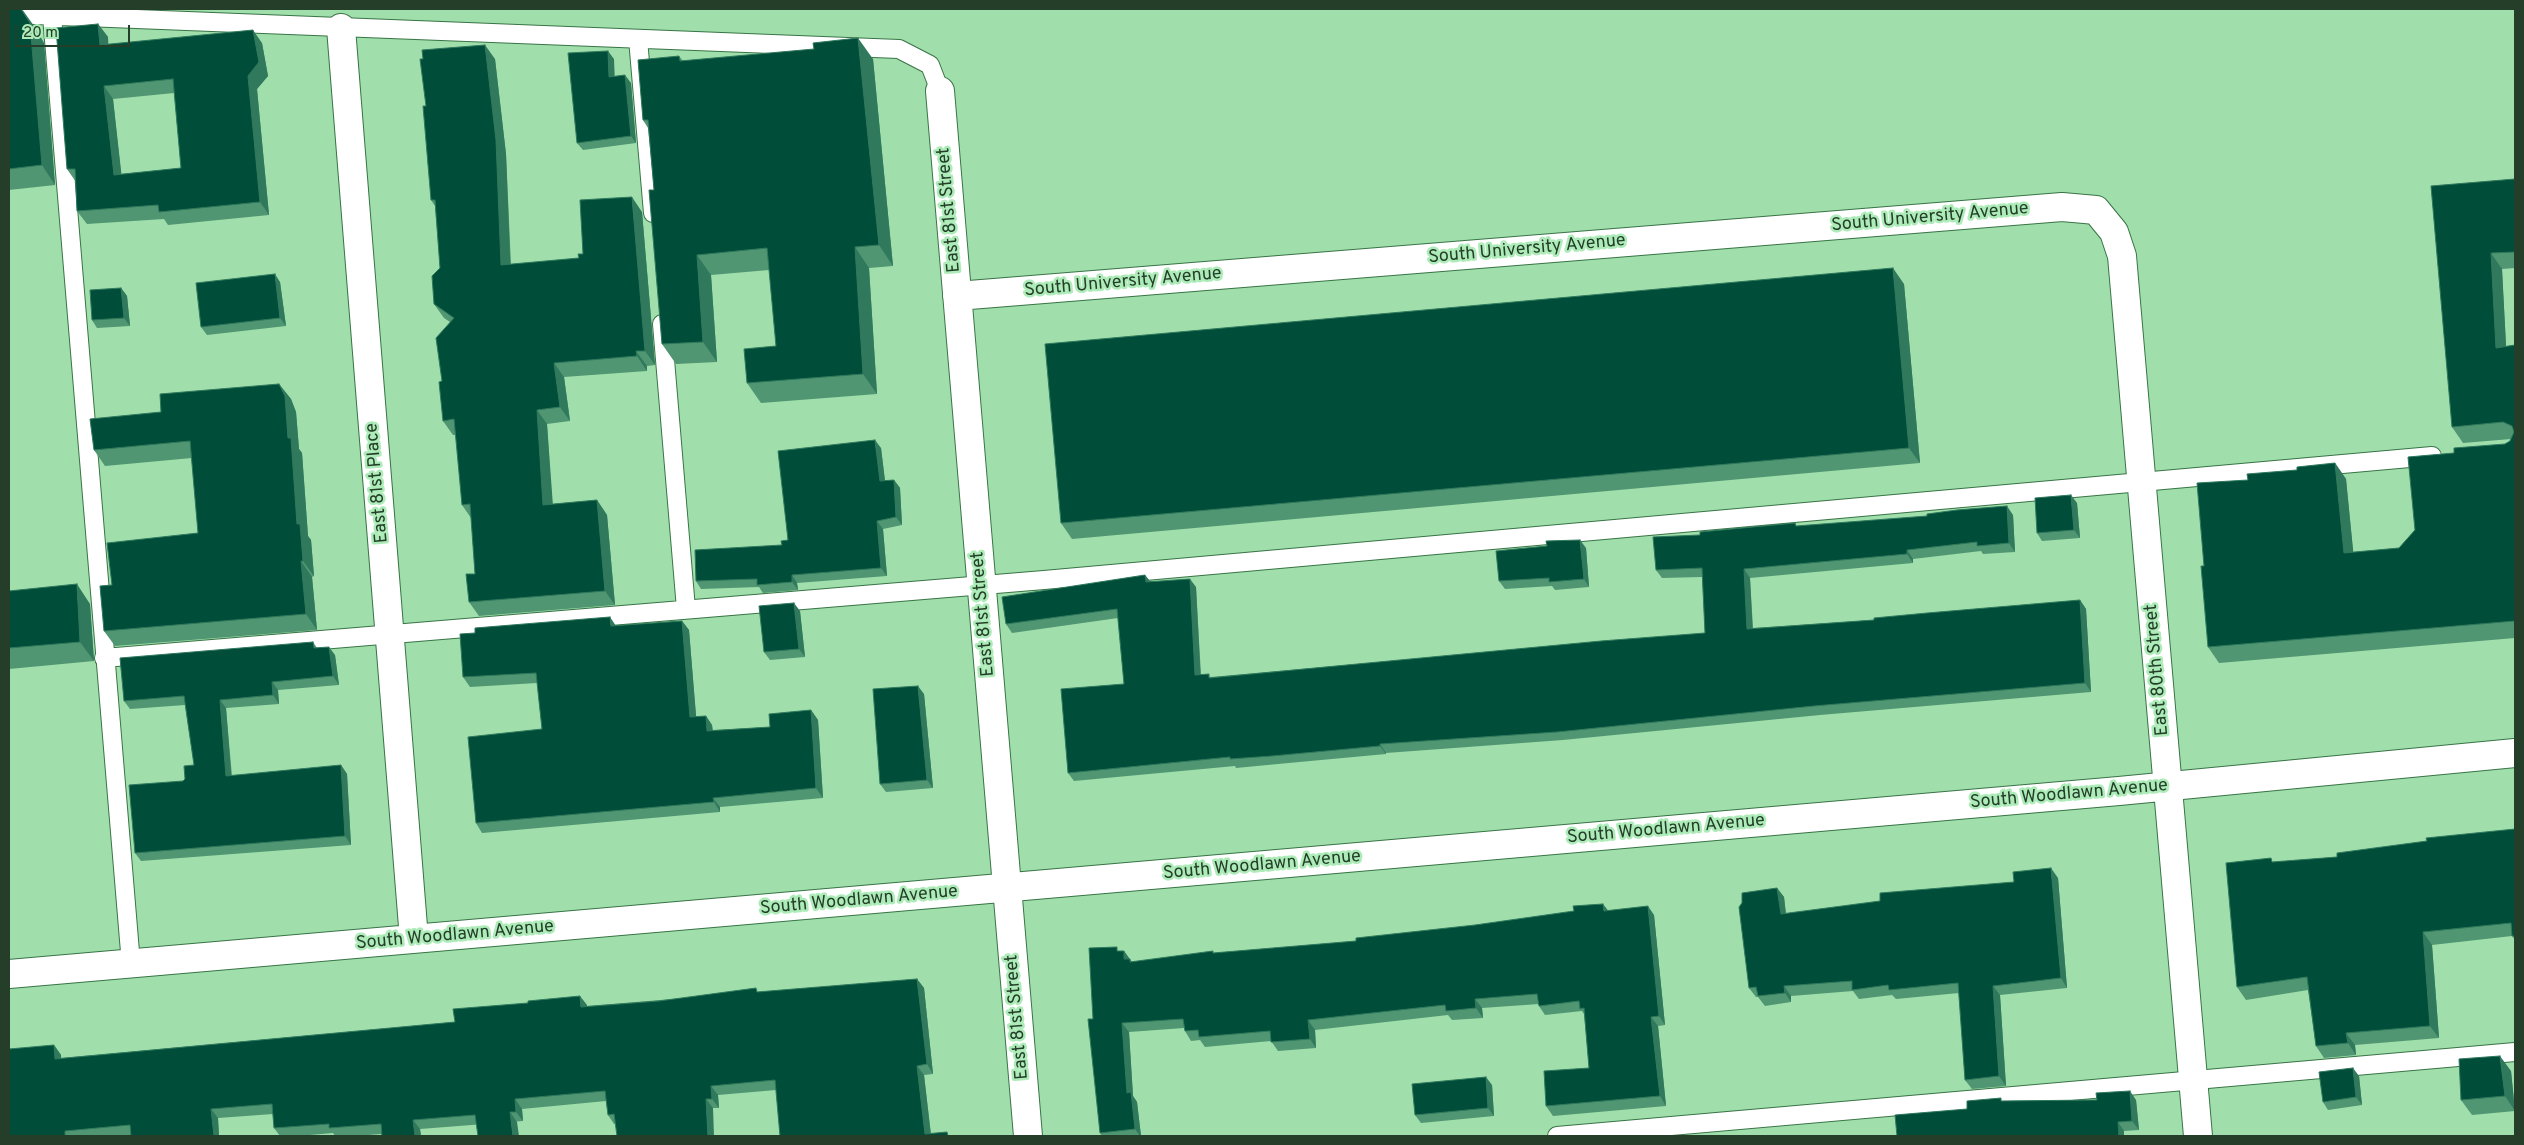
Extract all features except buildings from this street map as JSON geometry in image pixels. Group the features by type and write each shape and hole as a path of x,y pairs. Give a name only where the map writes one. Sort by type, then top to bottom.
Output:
{"street":[{"name":"East 81st Place","path":"341,28 414,939"},
{"name":"East 81st Street","path":"940,91 1028,1136"},
{"name":"South University Avenue","path":"957,296 2062,207 2096,210"},
{"name":"East 80th Street","path":"2096,210 2114,232 2122,256 2198,1136"},
{"name":"South Woodlawn Avenue","path":"9,974 2168,786 2515,753"}],"lane":[{"path":"9,14 900,49 930,65 940,91"},
{"path":"52,16 131,964"},
{"path":"638,39 654,226"},
{"path":"661,304 686,608"},
{"path":"104,658 390,635 686,608 982,585 2446,454"},
{"path":"1557,1136 2515,1052"}]}
